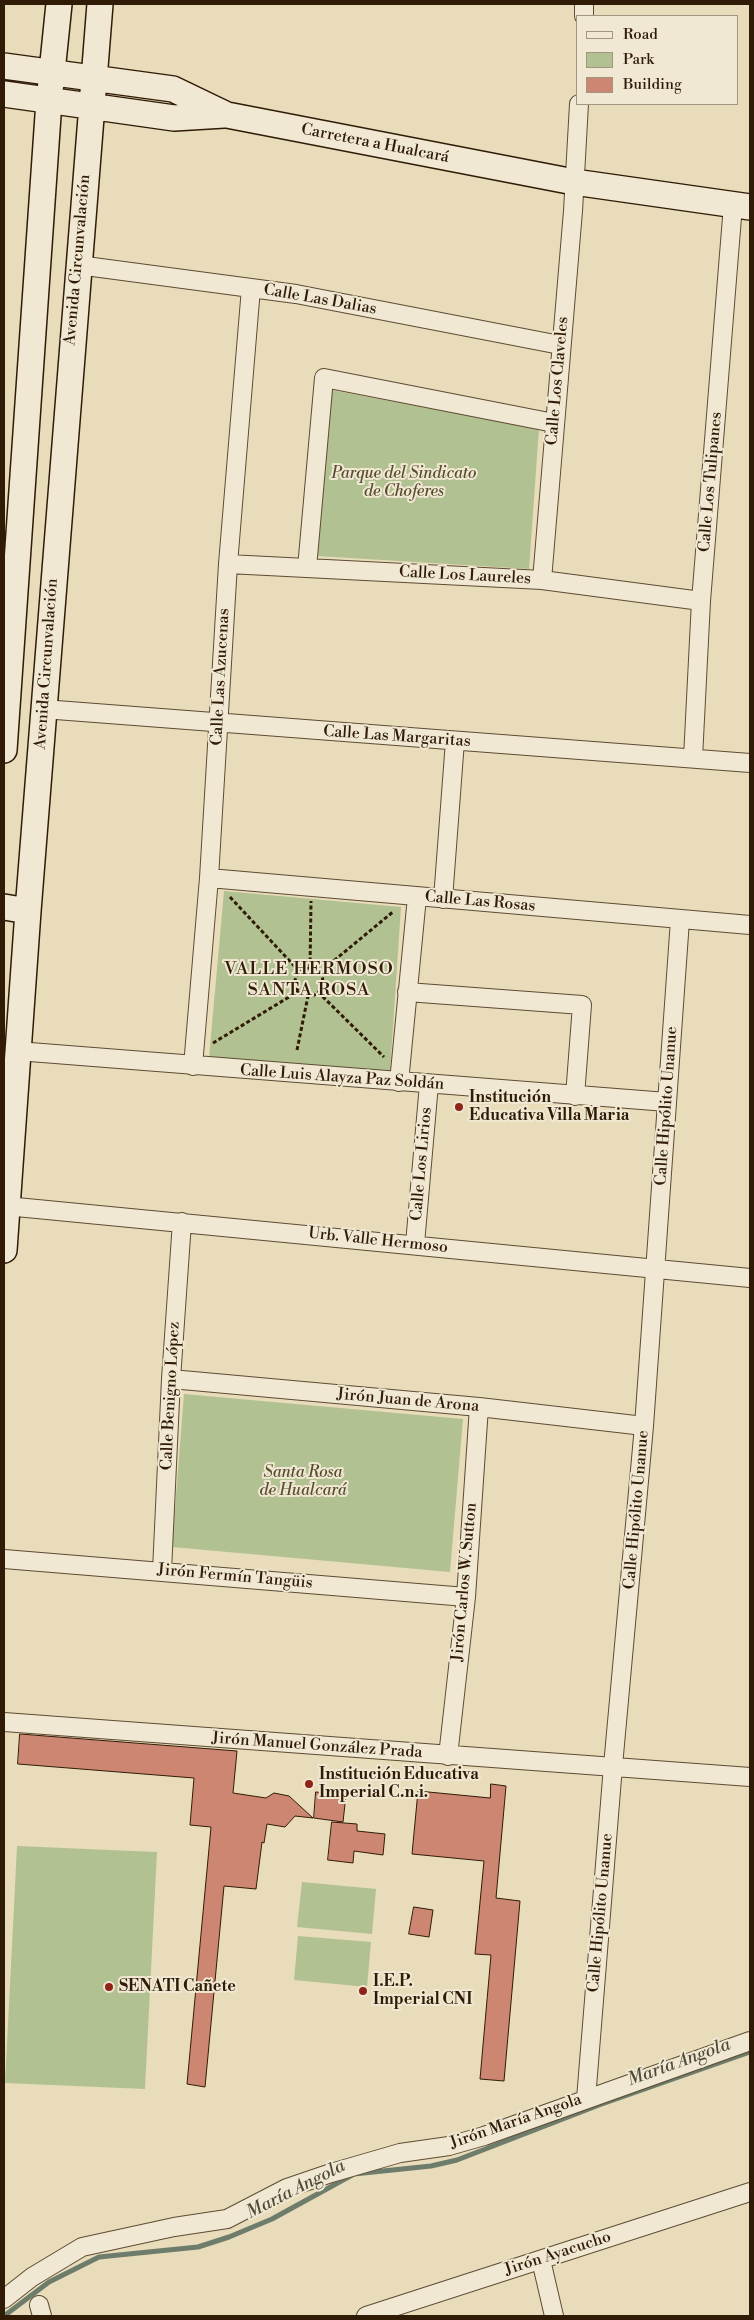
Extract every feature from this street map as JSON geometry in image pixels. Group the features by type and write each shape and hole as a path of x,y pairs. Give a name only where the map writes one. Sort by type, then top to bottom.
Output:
{"street":[{"path":"4,750 49,101 59,4"},
{"name":"Avenida Circunvalación","path":"4,1250 17,1051 11,1026 16,909 43,709 90,107 100,4"},
{"name":"Carretera a Hualcará","path":"4,66 173,89 227,115 574,182 742,206"},
{"path":"4,94 174,118 227,115"},
{"name":"Calle Los Claveles","path":"542,580 579,105"},
{"name":"Calle Los Tulipanes","path":"693,758 701,601 742,206"},
{"name":"Calle Las Dalias","path":"78,266 296,294 560,345"},
{"name":"Calle Las Azucenas","path":"193,1066 210,878 228,564 251,288"},
{"path":"307,568 324,378 554,424"},
{"name":"Calle Los Laureles","path":"228,564 542,580 701,601"},
{"name":"Calle Las Margaritas","path":"43,709 750,763"},
{"path":"443,899 455,741"},
{"name":"Calle Las Rosas","path":"210,878 750,925"},
{"path":"399,1082 416,896"},
{"name":"Calle Hipólito Unanue","path":"586,2099 613,1766 644,1426 680,920"},
{"path":"407,992 582,1005 575,1096"},
{"name":"Calle Luis Alayza Paz Soldán","path":"17,1051 667,1102"},
{"name":"Calle Los Lirios","path":"415,1244 428,1084"},
{"name":"Urb. Valle Hermoso","path":"6,1206 415,1244 750,1278"},
{"name":"Calle Benigno López","path":"162,1571 171,1379 182,1222"},
{"name":"Jirón Juan de Arona","path":"171,1379 479,1408 644,1426"},
{"name":"Jirón Carlos W. Sutton","path":"448,1756 466,1597 479,1408"},
{"name":"Jirón Fermín Tangüis","path":"4,1559 466,1597"},
{"name":"Jirón Manuel González Prada","path":"4,1722 750,1777"},
{"name":"Jirón María Angola","path":"4,2299 32,2277 82,2247 174,2227 227,2219 287,2188 304,2182 400,2152 449,2146 467,2141 750,2041"},
{"name":"Jirón Ayacucho","path":"366,2316 750,2192"},
{"path":"541,2260 554,2316"}],"path":[{"path":"226,893 300,972"},
{"path":"310,968 311,901"},
{"path":"319,973 397,909"},
{"path":"308,996 299,991 295,981 300,972 310,968"},
{"path":"308,996 318,992 323,983 319,973 310,968"},
{"path":"213,1043 299,991"},
{"path":"318,992 384,1058"},
{"path":"297,1050 308,996"}],"green space":[{"name":"Parque del Sindicato de Choferes","path":"331,390 539,429 529,569 317,556"},
{"path":"224,891 401,907 390,1072 209,1058"},
{"name":"Santa Rosa de Hualcará","path":"184,1394 463,1419 450,1572 172,1547"},
{"path":"17,1846 157,1852 145,2089 5,2083"},
{"path":"302,1882 376,1889 372,1934 297,1927"},
{"path":"298,1936 371,1942 367,1987 294,1980"}],"building":[{"path":"20,1734 237,1751 233,1793 266,1798 274,1793 289,1796 313,1818 295,1816 285,1827 267,1824 264,1843 262,1842 256,1889 224,1886 205,2087 187,2084 211,1827 190,1825 194,1778 18,1764"},
{"path":"491,1784 506,1786 496,1898 520,1901 504,2081 480,2079 491,1955 475,1954 484,1861 412,1854 418,1791 490,1798"},
{"path":"316,1792 346,1795 343,1822 314,1818"},
{"path":"332,1822 357,1824 357,1831 385,1834 383,1855 354,1851 353,1863 328,1860"},
{"path":"414,1907 433,1910 429,1937 409,1934"}],"waterway":[{"name":"María Angola","path":"4,2316 49,2282 99,2257 198,2247 229,2237 272,2219 354,2174 431,2166 457,2160 599,2105 750,2052"}],"place":[{"name":"Institución Educativa Villa Maria","path":"459,1107"},
{"name":"Institución Educativa Imperial C.n.i.","path":"309,1784"},
{"name":"SENATI Cañete","path":"109,1987"},
{"name":"I.E.P. Imperial CNI","path":"363,1991"}],"district":[{"name":"VALLE HERMOSO SANTA ROSA","path":"309,980"}]}
